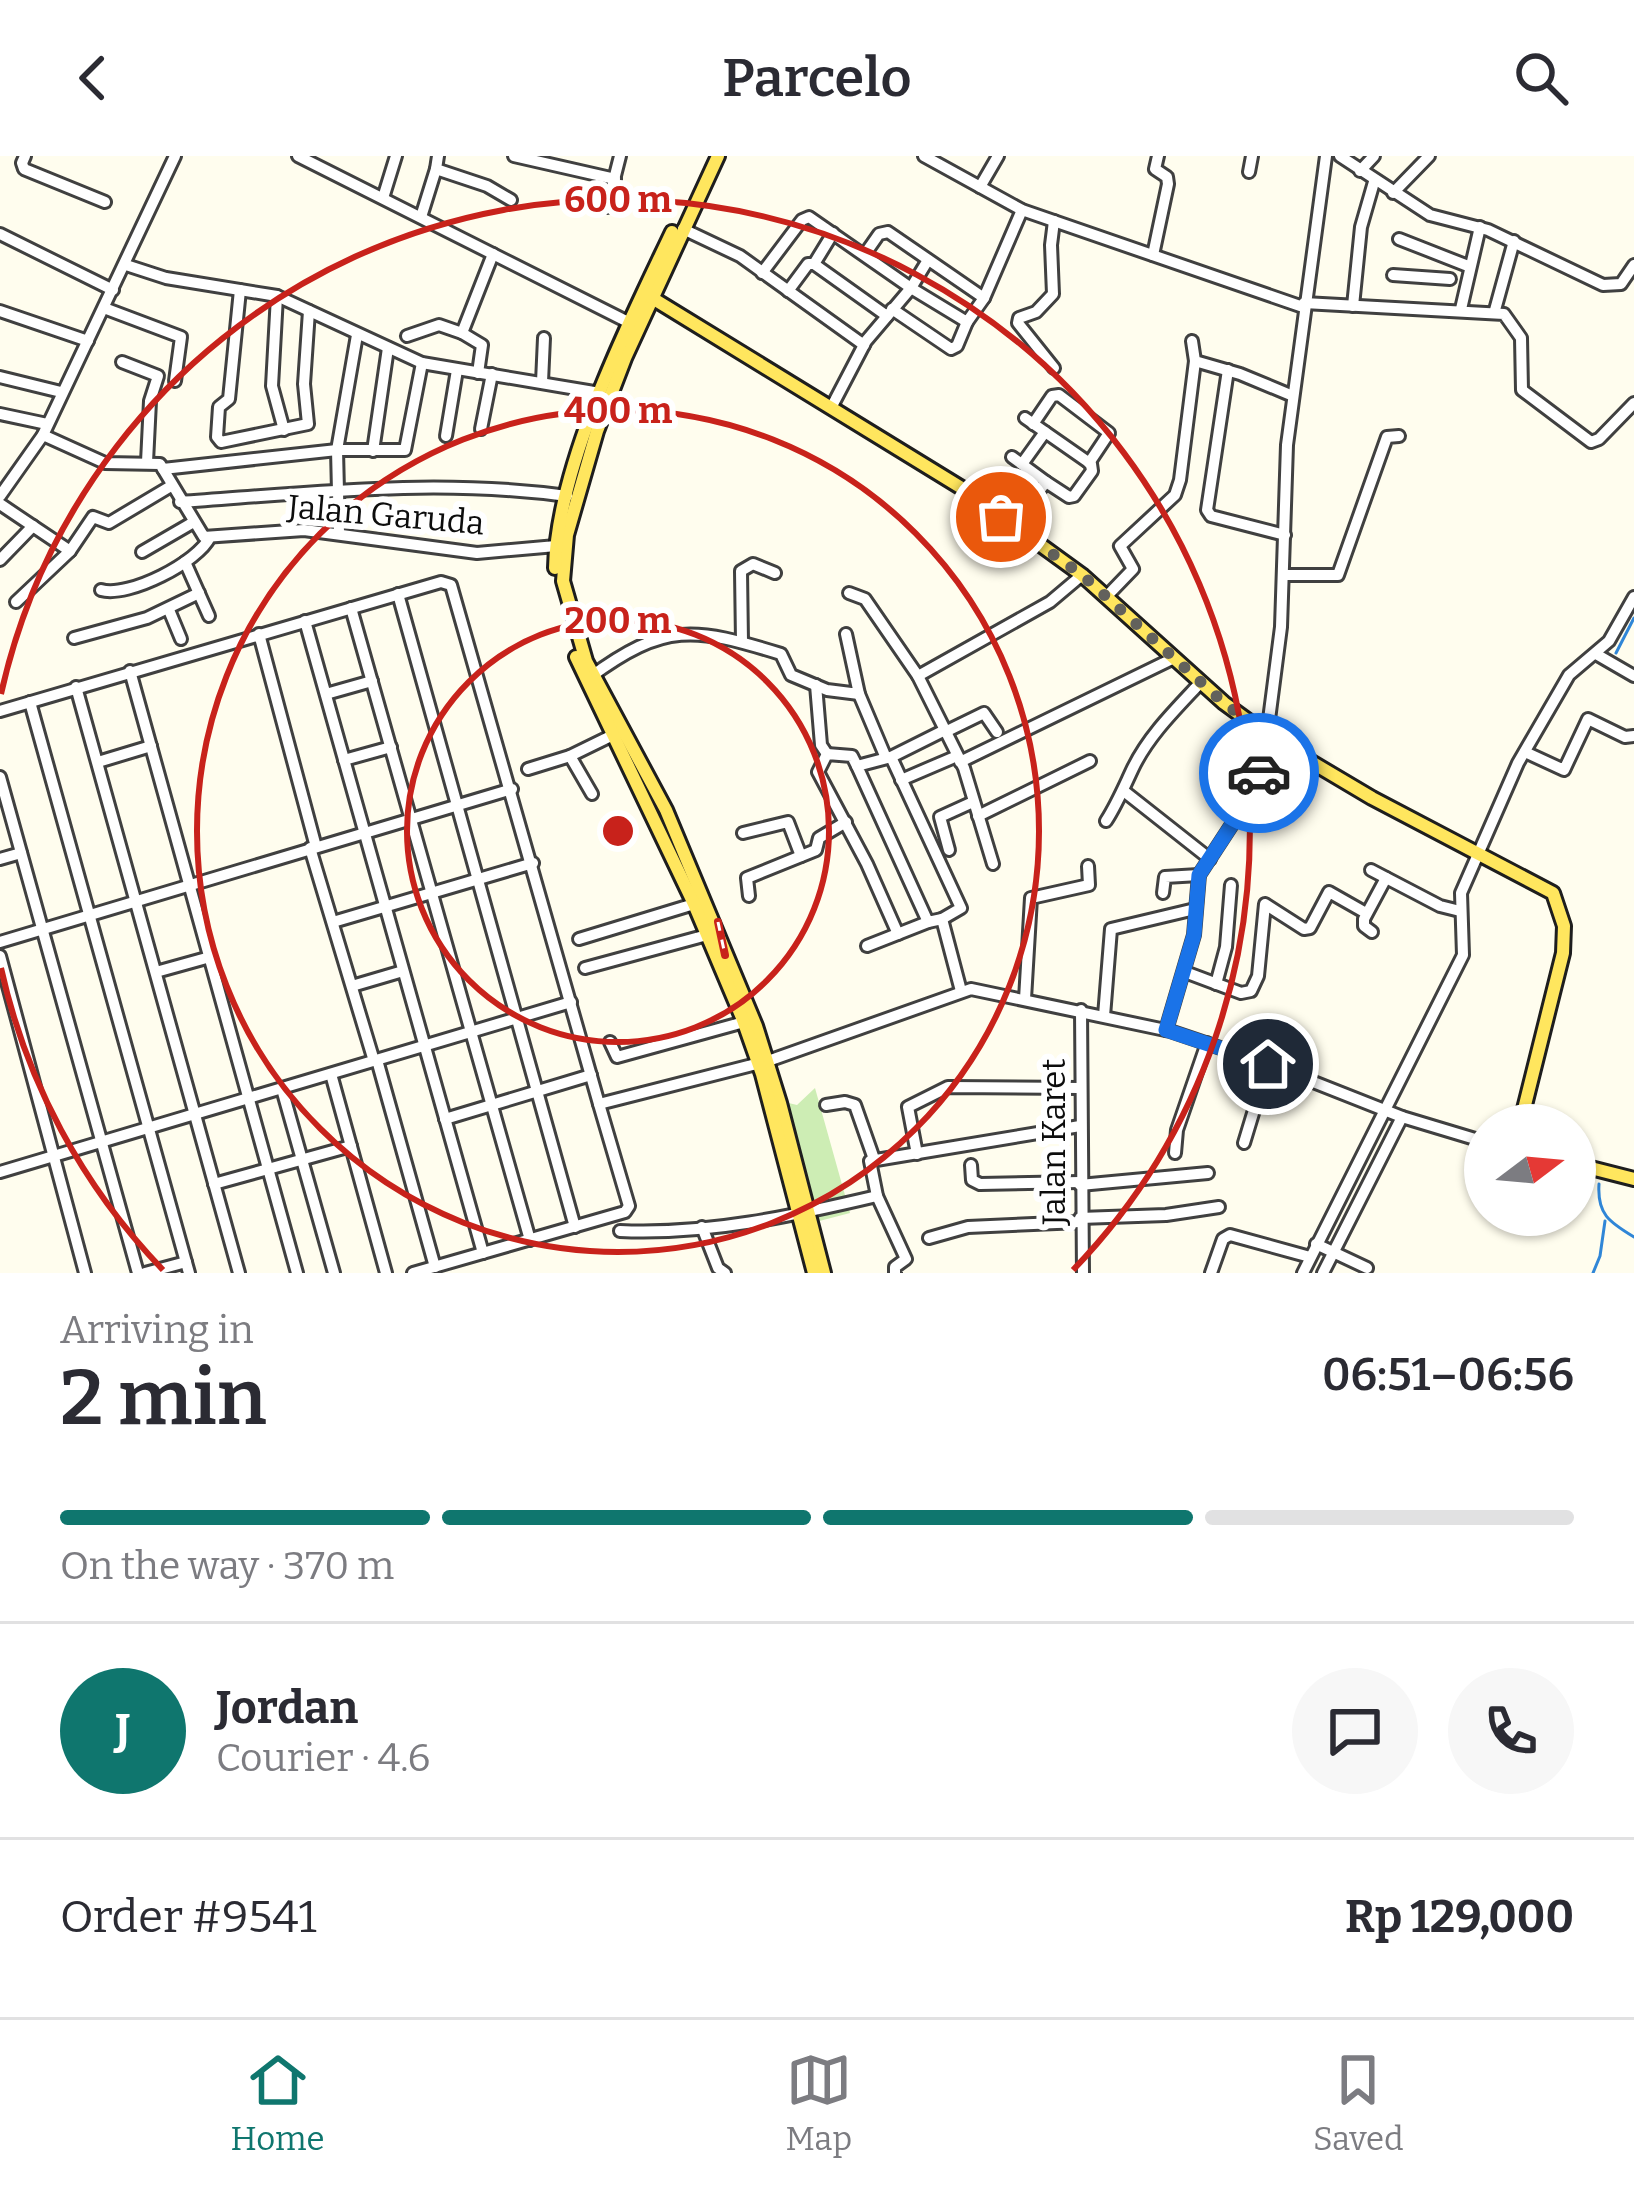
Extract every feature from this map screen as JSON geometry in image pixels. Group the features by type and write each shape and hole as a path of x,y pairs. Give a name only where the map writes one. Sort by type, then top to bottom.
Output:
{"main road":[{"path":"648,296 714,156"},
{"path":"714,156 600,393 567,496 556,546 556,588 590,677 763,1062"},
{"path":"648,296 964,490 1108,596 1201,682 1271,738 1372,799 1552,893 1564,926 1558,974 1525,1104"},
{"path":"634,325 579,488 562,564 569,614 590,677 666,810 763,1062 814,1273"},
{"path":"1596,1169 1634,1179"},
{"path":"803,1214 824,1273"}],"street":[{"path":"26,156 24,169 106,202"},
{"path":"70,551 0,500 45,429 176,156"},
{"path":"298,156 634,325"},
{"path":"383,198 396,156"},
{"path":"514,156 615,179"},
{"path":"607,207 620,156"},
{"path":"924,156 1022,210 1304,305 1495,310 1510,318 1521,338 1522,390 1588,441 1599,439 1634,403"},
{"path":"980,187 998,156"},
{"path":"1153,255 1168,184 1167,177 1155,169 1158,156"},
{"path":"1249,172 1252,156"},
{"path":"1166,1030 1185,972 1199,875 1271,738 1293,396 1326,156"},
{"path":"1340,156 1374,182 1439,219 1480,227 1603,285 1621,284 1634,265"},
{"path":"1360,171 1374,156"},
{"path":"1393,193 1430,156"},
{"path":"421,217 437,162 512,200"},
{"path":"1353,306 1361,227 1374,182"},
{"path":"788,291 808,264 814,264 951,349 984,298 1022,210"},
{"path":"762,273 806,218 967,322"},
{"path":"1054,221 1053,294 1018,323 1054,368"},
{"path":"1461,309 1480,227"},
{"path":"682,229 740,256 864,345"},
{"path":"814,264 833,232"},
{"path":"865,254 879,233 888,232 984,298"},
{"path":"0,234 113,290"},
{"path":"1399,239 1468,266"},
{"path":"1495,310 1514,241"},
{"path":"1410,276 1414,245"},
{"path":"462,333 493,254"},
{"path":"831,408 864,345 928,260"},
{"path":"1447,308 1452,262"},
{"path":"126,265 166,278 277,296 422,363 600,393"},
{"path":"1393,275 1450,278"},
{"path":"240,290 230,400 220,404 217,437 232,442 308,424"},
{"path":"277,296 272,386 284,430"},
{"path":"104,308 182,338 175,381"},
{"path":"0,311 88,341"},
{"path":"307,453 308,311"},
{"path":"407,336 439,326 482,345 481,429"},
{"path":"339,533 337,450 357,335"},
{"path":"542,382 544,338"},
{"path":"1108,596 1133,569 1120,545 1175,495 1180,480 1195,361 1192,341"},
{"path":"374,451 388,348"},
{"path":"1195,361 1293,396"},
{"path":"122,362 158,376 150,401 147,462"},
{"path":"164,469 337,450 406,448 422,363"},
{"path":"446,436 458,370"},
{"path":"1228,370 1207,510 1210,515 1285,535"},
{"path":"0,377 62,392"},
{"path":"1045,432 1017,460 1046,482 1074,496 1092,471 1089,463 1045,432 1029,421 1052,396 1059,395 1109,433 1089,463"},
{"path":"0,414 45,429 105,463 160,464 192,523 204,537 210,537 204,550 140,586 101,590"},
{"path":"1283,575 1338,575 1387,437 1399,436"},
{"path":"1013,525 1046,482"},
{"path":"16,602 70,551 93,517 110,523 172,486"},
{"path":"180,502 477,487 567,496"},
{"path":"142,551 192,523"},
{"path":"0,560 33,526"},
{"name":"Jalan Garuda","path":"210,537 304,530 458,552 556,546"},
{"path":"185,562 209,616"},
{"path":"742,642 741,571 753,564 775,573"},
{"path":"918,676 1050,602 1082,575"},
{"path":"0,710 441,582 453,588 629,1208 413,1273"},
{"path":"74,638 169,610 199,593"},
{"path":"849,593 865,599 918,676 959,759 993,864"},
{"path":"398,594 575,1227"},
{"path":"1211,1273 1223,1239 1230,1235 1308,1268 1462,956 1461,892 1525,752 1569,675 1618,628 1634,598"},
{"path":"351,608 530,1240"},
{"path":"169,610 181,639"},
{"path":"305,621 483,1253"},
{"path":"259,634 333,922 435,1267"},
{"path":"590,677 623,654 670,634 702,634 781,654 789,674 842,694 859,694"},
{"path":"846,634 859,694 961,908 942,920 867,946"},
{"path":"1596,654 1634,676"},
{"path":"901,779 959,759 1174,658"},
{"path":"130,670 297,1273"},
{"path":"326,694 372,681"},
{"path":"1106,821 1160,727 1201,682"},
{"path":"816,685 822,750 852,756 928,922"},
{"path":"76,687 239,1273"},
{"path":"0,777 141,1273 187,1268 30,702"},
{"path":"857,766 889,757 986,713 997,732"},
{"path":"1525,752 1564,770 1588,719 1625,737 1634,736"},
{"path":"528,769 616,734"},
{"path":"98,762 151,746"},
{"path":"344,760 391,747"},
{"path":"827,754 818,772 898,934"},
{"path":"569,756 592,794"},
{"path":"978,816 1090,761"},
{"path":"0,942 512,789"},
{"path":"1124,792 1210,859"},
{"path":"950,850 940,818 974,802"},
{"path":"743,832 788,822 801,856"},
{"path":"749,896 747,878 817,849 819,838 846,822"},
{"path":"0,859 21,853"},
{"path":"333,922 532,862"},
{"path":"1025,999 1031,898 1090,885 1088,866"},
{"path":"1371,870 1440,906 1460,911"},
{"path":"1163,893 1166,877 1199,875"},
{"path":"1372,932 1364,926 1366,914 1386,878"},
{"path":"1216,983 1226,947 1231,885"},
{"path":"1185,972 1240,992 1255,988 1265,904 1304,929 1310,928 1328,893 1366,914"},
{"path":"579,939 694,904"},
{"path":"1104,1016 1111,930 1195,909"},
{"path":"942,920 961,991"},
{"path":"585,968 707,935"},
{"path":"0,956 85,1273"},
{"path":"157,973 210,957"},
{"path":"352,986 404,971"},
{"path":"599,1104 763,1062 961,991 982,990 1166,1030 1464,1136"},
{"path":"0,1172 571,1002"},
{"name":"Jalan Karet","path":"1081,1010 1080,1220 1086,1273"},
{"path":"610,1042 617,1057 744,1022"},
{"path":"1175,1153 1177,1130 1207,1043"},
{"path":"1244,1143 1268,1064"},
{"path":"331,1074 386,1273"},
{"path":"445,1119 591,1075"},
{"path":"917,1154 907,1109 941,1089 1080,1088"},
{"path":"281,1089 334,1273"},
{"path":"826,1105 845,1102 855,1106 874,1159"},
{"path":"1323,1273 1402,1117"},
{"path":"895,1273 906,1258 877,1196 868,1167 874,1159 1080,1126"},
{"path":"214,1184 351,1145"},
{"path":"971,1165 972,1180 980,1184 1080,1184 1208,1173"},
{"path":"620,1231 757,1224 877,1196"},
{"path":"929,1238 968,1227 1166,1215 1220,1207"},
{"path":"702,1227 724,1273"},
{"path":"1316,1244 1367,1268"}],"green space":[{"path":"815,1088 850,1213 808,1224 776,1100 797,1105"}],"waterway":[{"path":"1616,653 1634,618"},
{"path":"1599,1184 1606,1216 1634,1237"},
{"path":"1593,1273 1605,1221"}],"railway":[{"path":"718,922 725,955"}],"way so far":[{"path":"1001,517 1108,596 1224,703 1276,741 1259,773"}],"route":[{"path":"1259,773 1199,875 1194,935 1166,1030 1268,1064"}]}
